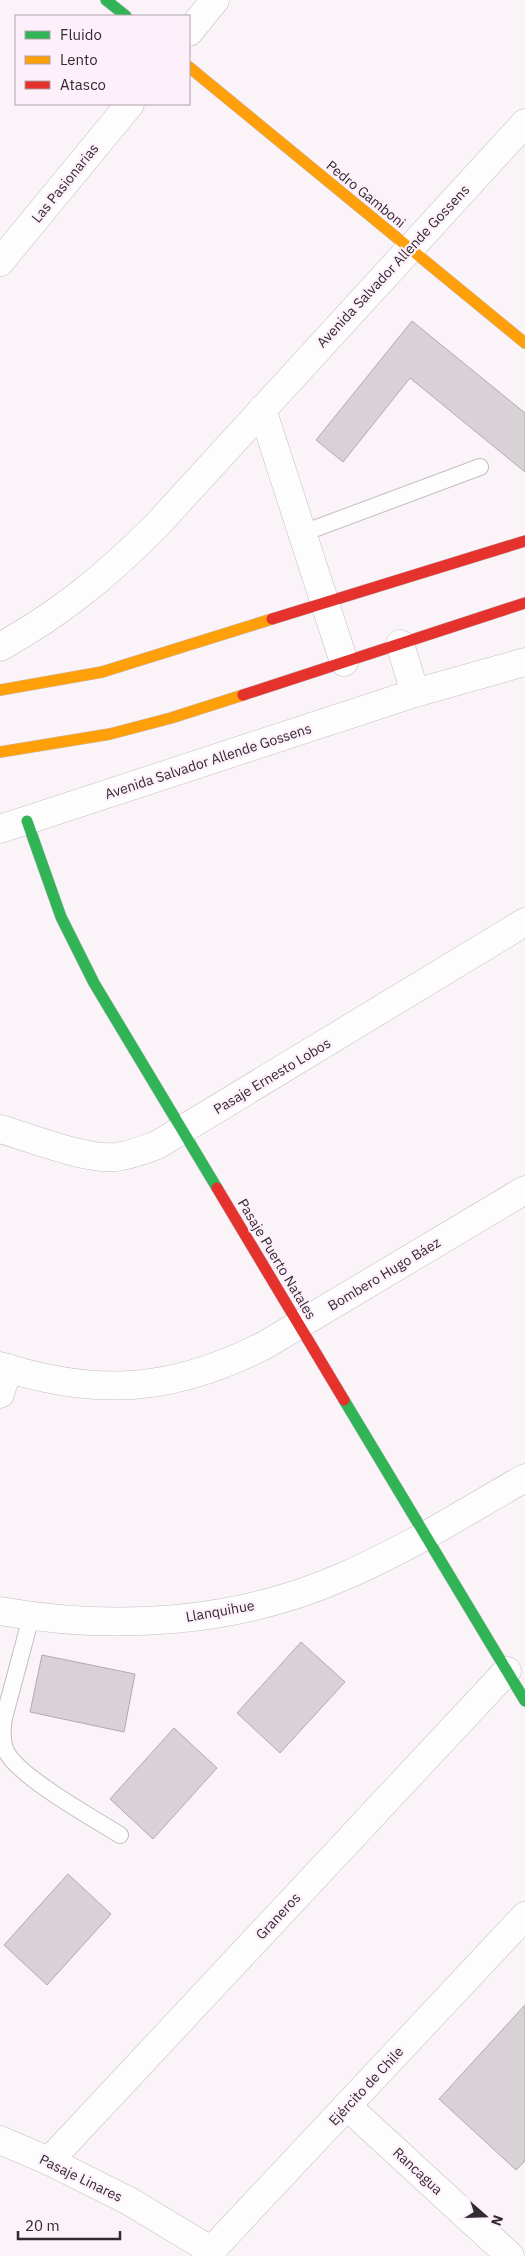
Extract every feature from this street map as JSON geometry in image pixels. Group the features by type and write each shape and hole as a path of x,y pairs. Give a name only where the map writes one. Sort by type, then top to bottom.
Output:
{"street":[{"path":"106,0 125,15"},
{"path":"190,31 215,0"},
{"name":"Pedro Gamboni","path":"190,68 525,343"},
{"name":"Las Pasionarias","path":"0,262 129,105"},
{"name":"Avenida Salvador Allende Gossens","path":"0,647 32,629 77,599 118,564 156,526 525,123"},
{"path":"262,409 344,662"},
{"path":"0,690 102,672 525,541"},
{"path":"0,752 110,734 171,718 525,602"},
{"path":"400,644 415,693"},
{"name":"Avenida Salvador Allende Gossens","path":"0,829 415,693 525,662"},
{"name":"Pasaje Puerto Natales","path":"27,821 42,870 77,950 182,1130 525,1701"},
{"name":"Pasaje Ernesto Lobos","path":"0,1129 94,1156 115,1157 136,1153 157,1145 525,922"},
{"name":"Bombero Hugo Báez","path":"4,1367 44,1379 82,1385 120,1386 158,1383 195,1375 232,1362 299,1325 525,1190"},
{"path":"0,1394 4,1367"},
{"name":"Llanquihue","path":"0,1611 31,1617 86,1622 140,1622 195,1617 249,1607 296,1594 340,1578 383,1558 525,1478"},
{"name":"Graneros","path":"49,2161 507,1671"},
{"name":"Ejército de Chile","path":"209,2253 525,1916"},
{"name":"Rancagua","path":"347,2106 510,2256"},
{"name":"Pasaje Linares","path":"0,2140 49,2161 129,2201 209,2253"}],"lane":[{"path":"302,533 480,467"},
{"path":"31,1617 4,1718 2,1729 6,1750 19,1767 69,1804 120,1835"},
{"path":"0,1766 6,1750"}],"building":[{"path":"412,321 525,413 525,472 410,378 343,462 316,440"},
{"path":"301,1642 345,1682 280,1753 237,1713"},
{"path":"42,1655 135,1674 124,1732 30,1712"},
{"path":"174,1728 217,1768 153,1839 110,1799"},
{"path":"68,1874 111,1914 47,1985 4,1945"},
{"path":"525,2005 525,2161 516,2170 439,2099"}],"traffic: fast":[{"path":"106,0 125,15"},
{"path":"27,821 61,917 94,983 217,1188"},
{"path":"344,1400 525,1701"}],"traffic: slow":[{"path":"190,68 525,343"},
{"path":"0,690 102,672 272,619"},
{"path":"0,752 110,734 171,718 243,695"}],"traffic: jam":[{"path":"272,619 525,541"},
{"path":"243,695 525,603"},
{"path":"217,1188 344,1400"}]}
